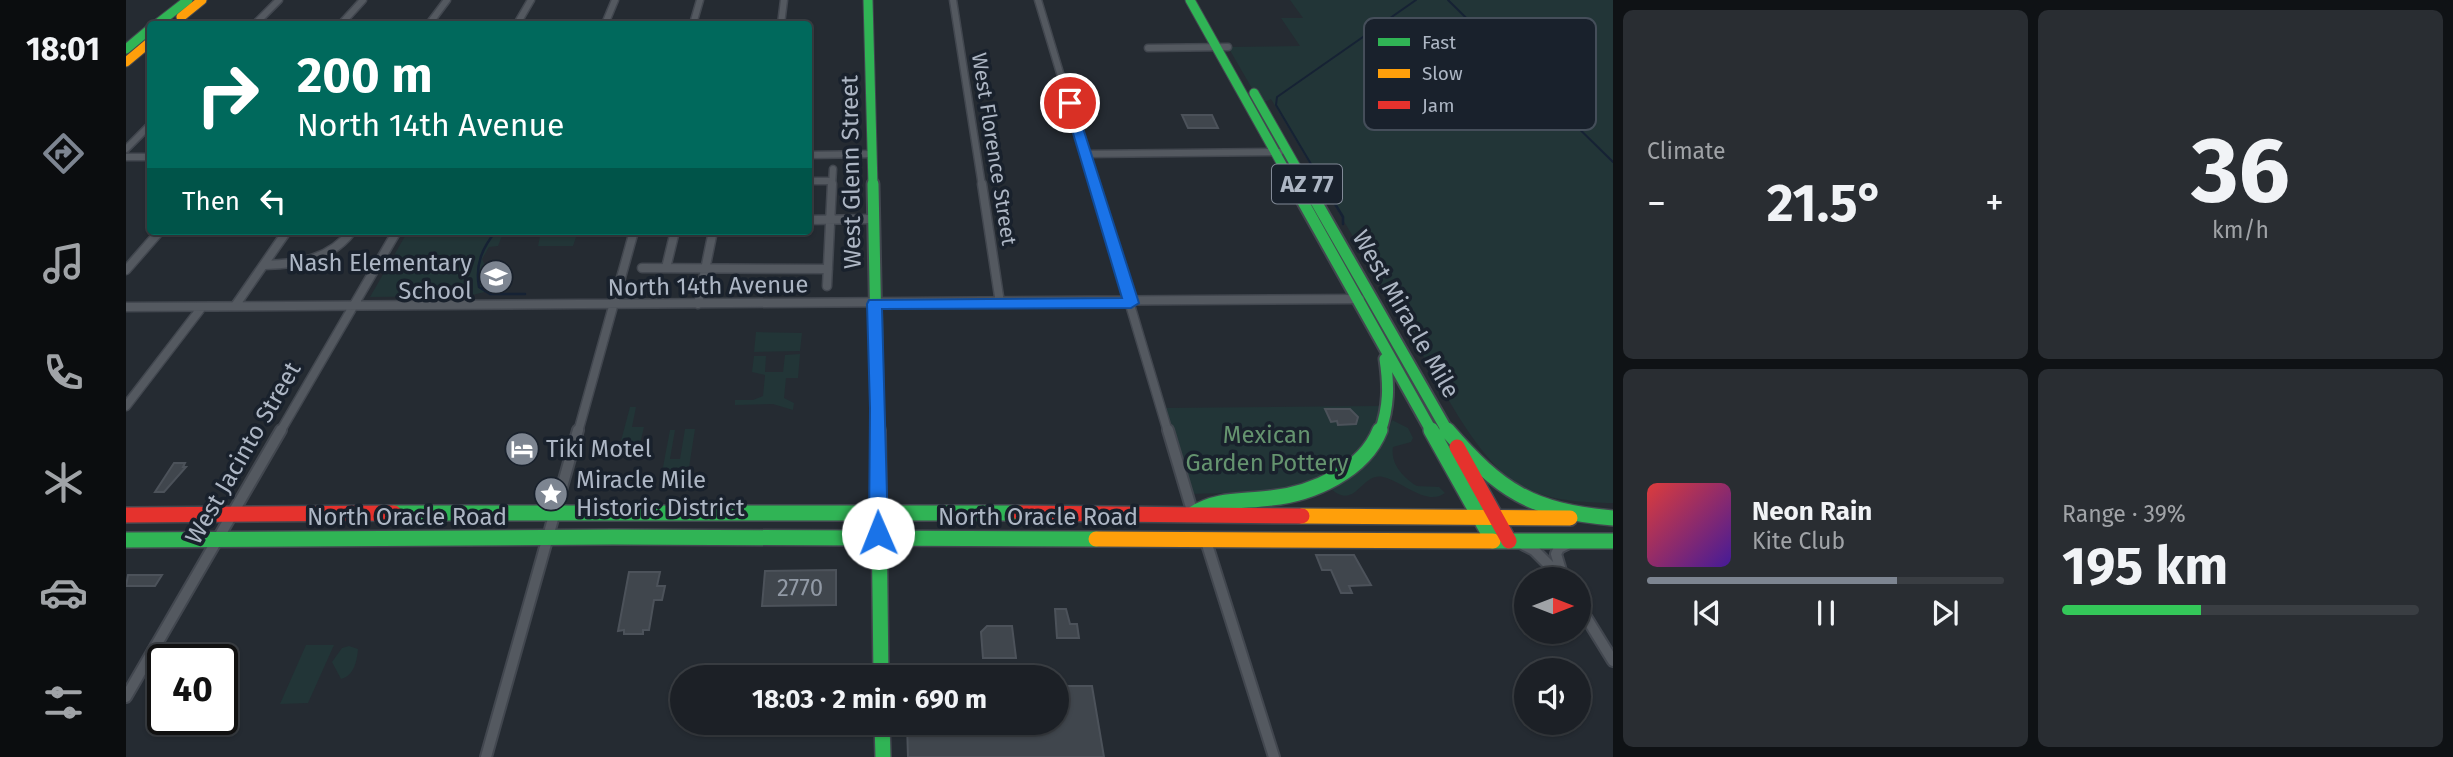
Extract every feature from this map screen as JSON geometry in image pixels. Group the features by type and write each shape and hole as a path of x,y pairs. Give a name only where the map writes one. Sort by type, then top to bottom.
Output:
{"main road":[{"path":"161,21 188,0"},
{"path":"176,21 202,0"},
{"name":"West Glenn Street","path":"868,0 881,665"},
{"name":"West Miracle Mile","path":"1190,0 1289,152 1496,517 1513,541"},
{"name":"West Miracle Mile","path":"1201,0 1275,152 1493,541"},
{"path":"126,62 130,51 147,32"},
{"path":"130,51 147,43"},
{"path":"1193,514 1208,503 1268,499 1310,490 1329,482 1363,457 1381,431 1389,404 1390,375 1377,333"},
{"name":"AZ 77","path":"1447,430 1482,472 1516,497 1547,510 1599,518"},
{"name":"North Oracle Road","path":"126,515 878,512 1613,518"},
{"name":"North Oracle Road","path":"126,540 547,537 1613,541"},
{"path":"882,735 883,757"}],"street":[{"path":"258,21 279,0"},
{"path":"344,21 363,0"},
{"path":"431,21 447,0"},
{"path":"519,21 531,0"},
{"path":"606,21 615,0"},
{"path":"694,21 700,0"},
{"path":"781,21 784,0"},
{"name":"West Florence Street","path":"953,0 1000,303"},
{"path":"1038,0 1064,68 1086,154 1193,514"},
{"path":"1148,48 1222,47"},
{"path":"126,149 147,128"},
{"path":"1086,154 1289,152"},
{"path":"812,155 872,154"},
{"path":"126,157 147,158"},
{"path":"827,286 833,169"},
{"path":"812,181 832,181"},
{"path":"812,220 872,219"},
{"path":"126,270 157,235"},
{"path":"235,306 284,235"},
{"path":"265,265 295,264 322,257 337,249 349,235"},
{"name":"West Jacinto Street","path":"126,697 395,235"},
{"path":"486,757 633,235"},
{"path":"666,268 674,235"},
{"path":"698,304 712,235"},
{"path":"642,268 828,269"},
{"name":"North 14th Avenue","path":"126,307 1131,303 1373,299"},
{"path":"126,406 202,307"},
{"path":"1206,538 1274,757"},
{"path":"1513,541 1534,550 1551,567"},
{"path":"1560,567 1556,554 1559,548 1574,541"},
{"path":"1591,625 1613,661"}],"green space":[{"path":"1290,0 1613,0 1613,503 1558,499 1519,484 1494,465 1458,415 1271,99 1261,104 1228,47 1300,46 1281,18 1303,18"},
{"path":"406,235 502,235 498,246 489,247 482,259 486,267 501,265 492,290 469,296 370,297"},
{"path":"540,235 577,235 573,246 538,246"},
{"path":"756,332 802,333 800,351 754,352"},
{"path":"800,354 798,378 786,378 784,398 794,403 793,410 773,404 735,405 735,400 753,400 763,396 765,375 752,372 754,356 766,356 765,372 783,372 785,355"},
{"name":"Mexican Garden Pottery","path":"1379,406 1377,420 1367,441 1324,480 1273,492 1188,494 1163,408"},
{"path":"630,407 636,407 632,427 644,427 638,452 618,452"},
{"path":"1392,420 1408,428 1413,438 1411,442 1393,447 1399,470 1417,486 1439,487 1445,493 1430,497 1422,495 1383,477 1369,480 1346,496 1330,488 1368,460 1382,442"},
{"path":"685,429 695,429 686,487 659,488 670,430 675,430 670,459 680,459"},
{"path":"306,645 334,645 308,703 280,704"},
{"path":"349,646 358,649 357,658 349,675 341,679 332,662 342,648"}],"building":[{"path":"1182,115 1212,115 1218,128 1188,128"},
{"path":"1325,409 1350,409 1358,417 1356,424 1338,425 1337,421 1331,422"},
{"path":"174,463 185,463 183,467 186,467 164,492 155,492"},
{"path":"1316,555 1354,555 1371,585 1349,586 1352,593 1341,593 1331,570 1322,570"},
{"path":"836,570 836,605 762,606 765,571"},
{"path":"629,572 660,572 657,586 665,586 662,600 654,600 649,630 643,630 643,634 624,634 624,630 618,631"},
{"path":"128,575 162,575 155,586 126,586"},
{"path":"1055,609 1066,609 1070,624 1077,624 1079,638 1057,638"},
{"path":"987,626 1012,626 1016,658 983,658 981,632"},
{"path":"1069,686 1092,686 1104,757 908,757 907,735 1069,735"}],"waterway":[{"path":"1390,18 1416,0"},
{"path":"1448,0 1466,18"},
{"path":"1324,186 1276,105 1277,97 1364,36"},
{"path":"1580,130 1613,162"},
{"path":"1323,184 1343,217 1343,224"},
{"path":"493,235 481,257 479,287 490,294 525,294"}],"traffic: fast":[{"path":"161,21 188,0"},
{"path":"868,0 878,408 881,665"},
{"path":"1190,0 1493,541 1613,541"},
{"path":"126,49 147,32"},
{"path":"1254,93 1447,430 1483,469 1518,496 1559,511 1613,518"},
{"path":"1193,514 1212,504 1275,498 1301,492 1347,470 1365,454 1378,435 1387,412 1389,387 1385,359"},
{"path":"394,513 1020,513"},
{"path":"126,540 613,537 1096,539"},
{"path":"882,735 883,757"}],"traffic: slow":[{"path":"181,17 202,0"},
{"path":"126,62 147,44"},
{"path":"1302,516 1570,518"},
{"path":"1096,539 1493,541"}],"traffic: jam":[{"path":"1457,447 1509,541"},
{"path":"126,515 394,513"},
{"path":"1020,513 1302,516"}],"place":[{"name":"Nash Elementary School","path":"496,277"},
{"name":"Tiki Motel","path":"522,449"},
{"name":"Miracle Mile Historic District","path":"551,494"}],"route":[{"path":"878,533 878,408 874,304 1131,303 1070,103"}]}
